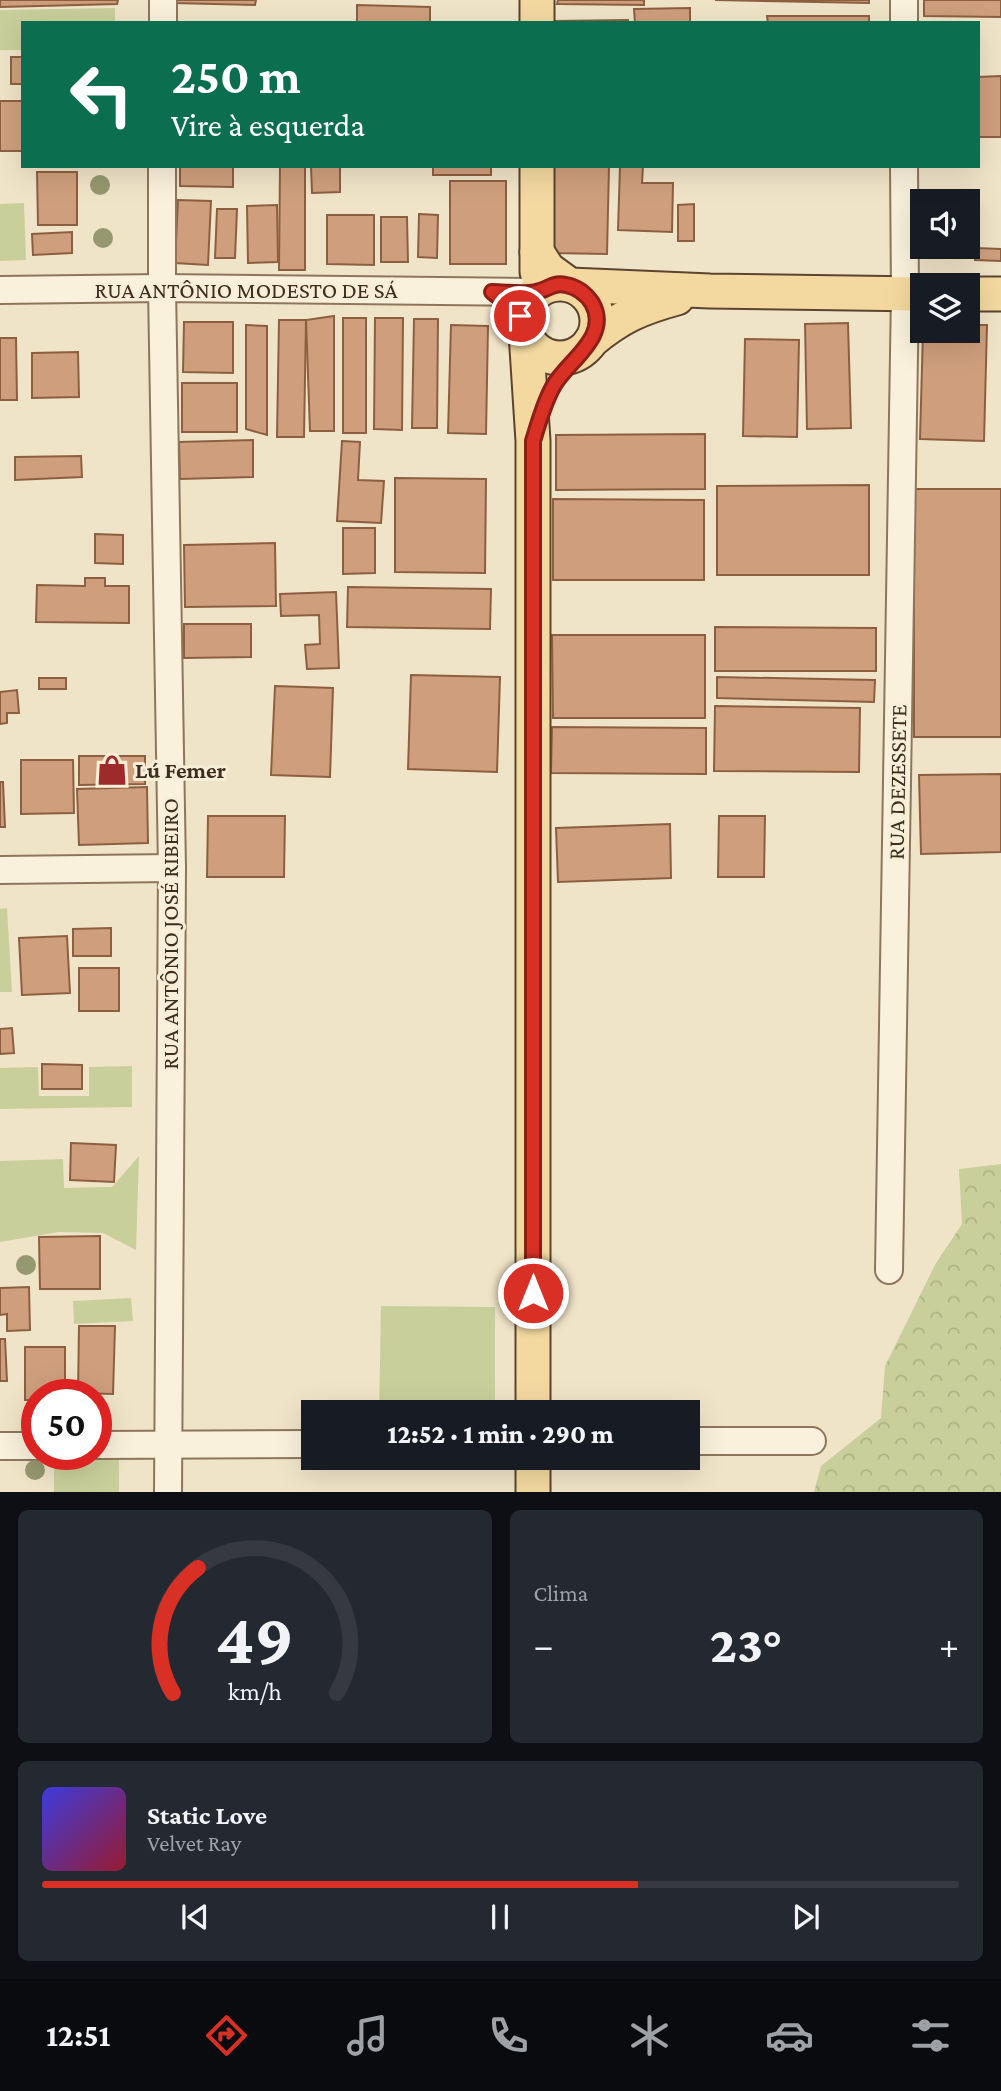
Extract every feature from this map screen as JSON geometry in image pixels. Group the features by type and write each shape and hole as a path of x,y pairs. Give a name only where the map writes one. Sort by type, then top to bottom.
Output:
{"main road":[{"path":"537,0 537,21"},
{"path":"537,168 537,292"},
{"path":"533,441 551,392 568,366 587,346 596,331 597,319 589,298 548,269 537,252"},
{"path":"533,1400 533,441 525,311 537,292 547,286 559,284 710,291 910,293"},
{"path":"524,328 531,344 540,352 562,358 573,356 626,315 710,291"},
{"path":"980,294 1001,295"},
{"path":"533,1470 533,1492"}],"street":[{"path":"163,0 163,21"},
{"path":"904,0 904,21"},
{"name":"RUA ANTÔNIO JOSÉ RIBEIRO","path":"162,168 172,868 168,1492"},
{"name":"RUA DEZESSETE","path":"904,168 912,273"},
{"name":"RUA ANTÔNIO MODESTO DE SÁ","path":"0,290 162,288 537,292"},
{"path":"492,292 515,310 524,328"},
{"name":"RUA DEZESSETE","path":"889,1270 913,343"},
{"path":"0,870 172,868"},
{"path":"700,1441 812,1441"},
{"path":"112,1446 301,1444"},
{"path":"0,1446 21,1446"}],"green space":[{"path":"115,8 115,21 21,21 21,50 0,50 0,10"},
{"path":"24,203 26,260 0,261 0,204"},
{"path":"7,908 12,992 0,992 0,909"},
{"path":"132,1066 132,1107 0,1109 0,1068 38,1067 39,1096 89,1096 89,1067"},
{"path":"139,1156 136,1250 103,1233 59,1232 0,1242 0,1161 63,1159 64,1188 112,1187"},
{"path":"1001,1164 1001,1492 814,1492 821,1466 881,1418 885,1366 936,1263 962,1224 959,1169"},
{"path":"131,1298 133,1321 74,1324 73,1301"},
{"path":"381,1306 495,1307 495,1400 379,1400"},
{"path":"112,1457 119,1457 119,1492 54,1492 54,1470 112,1470"}],"building":[{"path":"0,0 118,0 117,4 0,7"},
{"path":"173,0 256,0 255,5 173,3"},
{"path":"558,0 644,0 644,5 557,4"},
{"path":"715,0 869,0 869,3"},
{"path":"924,0 1001,0 1001,17 924,16"},
{"path":"357,5 430,7 430,21 357,21"},
{"path":"690,8 690,21 635,21 634,9"},
{"path":"767,16 869,16 869,21 768,21"},
{"path":"628,20 628,21 554,21"},
{"path":"11,57 21,57 21,84 11,84"},
{"path":"1001,76 1001,137 980,137 980,77"},
{"path":"0,101 21,101 21,151 0,151"},
{"path":"180,168 233,168 233,187 180,186"},
{"path":"280,168 305,168 305,270 279,270"},
{"path":"311,168 340,168 340,192 312,193"},
{"path":"433,168 491,168 491,175 433,175"},
{"path":"554,168 609,168 607,254 552,253"},
{"path":"620,168 643,168 642,183 673,183 672,232 618,230"},
{"path":"37,172 77,172 77,225 38,225"},
{"path":"450,181 506,181 506,264 450,264"},
{"path":"178,200 211,201 208,265 175,263"},
{"path":"694,204 694,241 678,241 678,205"},
{"path":"277,205 278,262 248,263 247,206"},
{"path":"217,209 237,209 235,258 215,258"},
{"path":"419,214 438,215 437,258 418,257"},
{"path":"327,215 374,215 374,265 327,264"},
{"path":"381,217 407,217 408,262 381,262"},
{"path":"72,232 72,253 33,255 32,234"},
{"path":"980,248 1001,249 1001,261 975,260 980,259"},
{"path":"334,316 334,431 310,431 306,320"},
{"path":"343,318 366,318 366,433 343,433"},
{"path":"375,318 403,318 402,430 374,429"},
{"path":"414,319 438,319 437,428 412,428"},
{"path":"279,320 306,320 304,437 277,437"},
{"path":"184,322 233,322 233,373 183,372"},
{"path":"848,323 851,428 807,429 805,324"},
{"path":"246,325 267,326 267,435 246,429"},
{"path":"451,325 488,326 486,434 448,433"},
{"path":"980,325 987,325 984,441 920,439 923,343 980,343"},
{"path":"0,338 16,338 17,400 0,400"},
{"path":"745,339 799,340 797,437 743,436"},
{"path":"78,352 79,397 32,398 32,353"},
{"path":"182,383 237,383 237,432 182,432"},
{"path":"705,434 705,489 556,490 556,435"},
{"path":"253,440 253,477 180,479 179,442"},
{"path":"342,441 360,442 358,480 384,481 381,523 337,521"},
{"path":"81,456 82,477 15,480 15,457"},
{"path":"395,478 486,479 485,573 395,572"},
{"path":"869,485 869,575 717,575 717,486"},
{"path":"914,489 1001,489 1001,737 914,737"},
{"path":"553,499 704,500 704,580 553,580"},
{"path":"343,528 375,528 375,573 343,574"},
{"path":"95,534 123,535 123,564 95,563"},
{"path":"275,543 276,606 185,607 184,545"},
{"path":"85,578 105,578 105,586 129,586 129,623 36,622 37,585 85,586"},
{"path":"348,587 491,589 490,629 347,627"},
{"path":"336,592 339,668 307,669 305,645 320,644 319,615 281,616 280,594"},
{"path":"184,624 251,624 251,657 184,658"},
{"path":"715,627 876,628 876,671 715,671"},
{"path":"552,635 705,635 705,718 553,718"},
{"path":"411,675 500,677 497,772 408,769"},
{"path":"717,677 875,680 874,702 717,698"},
{"path":"39,678 66,678 66,689 39,689"},
{"path":"275,686 333,688 330,777 271,775"},
{"path":"17,690 19,713 7,713 7,723 0,724 0,692"},
{"path":"715,706 860,708 859,772 714,771"},
{"path":"552,727 706,728 706,774 551,773"},
{"name":"Lú Femer","path":"79,756 145,756 145,784 79,785"},
{"path":"21,760 73,760 74,813 21,814"},
{"path":"1001,774 1001,852 921,854 919,775"},
{"path":"0,782 3,782 5,827 0,827"},
{"path":"147,787 148,843 79,845 77,789"},
{"path":"208,816 285,816 284,877 207,877"},
{"path":"719,816 765,816 764,877 718,877"},
{"path":"670,824 671,878 558,882 556,828"},
{"path":"111,928 111,956 73,956 73,929"},
{"path":"67,936 70,993 22,995 19,938"},
{"path":"79,968 119,968 119,1011 79,1011"},
{"path":"12,1028 14,1053 0,1054 0,1029"},
{"path":"42,1064 82,1065 82,1089 42,1089"},
{"path":"71,1143 116,1145 114,1182 70,1180"},
{"path":"100,1236 100,1289 40,1289 39,1237"},
{"path":"29,1287 30,1330 7,1331 7,1314 0,1315 0,1288"},
{"path":"79,1326 115,1326 113,1394 112,1379 78,1379"},
{"path":"0,1339 5,1339 7,1381 0,1381"},
{"path":"25,1347 65,1347 65,1379 25,1379"}],"place":[{"name":"Lú Femer","path":"112,770"}],"route":[{"path":"520,316 492,292 537,292 547,286 570,285 589,298 597,319 596,331 591,341 556,382 546,401 533,441 533,1293"}]}
